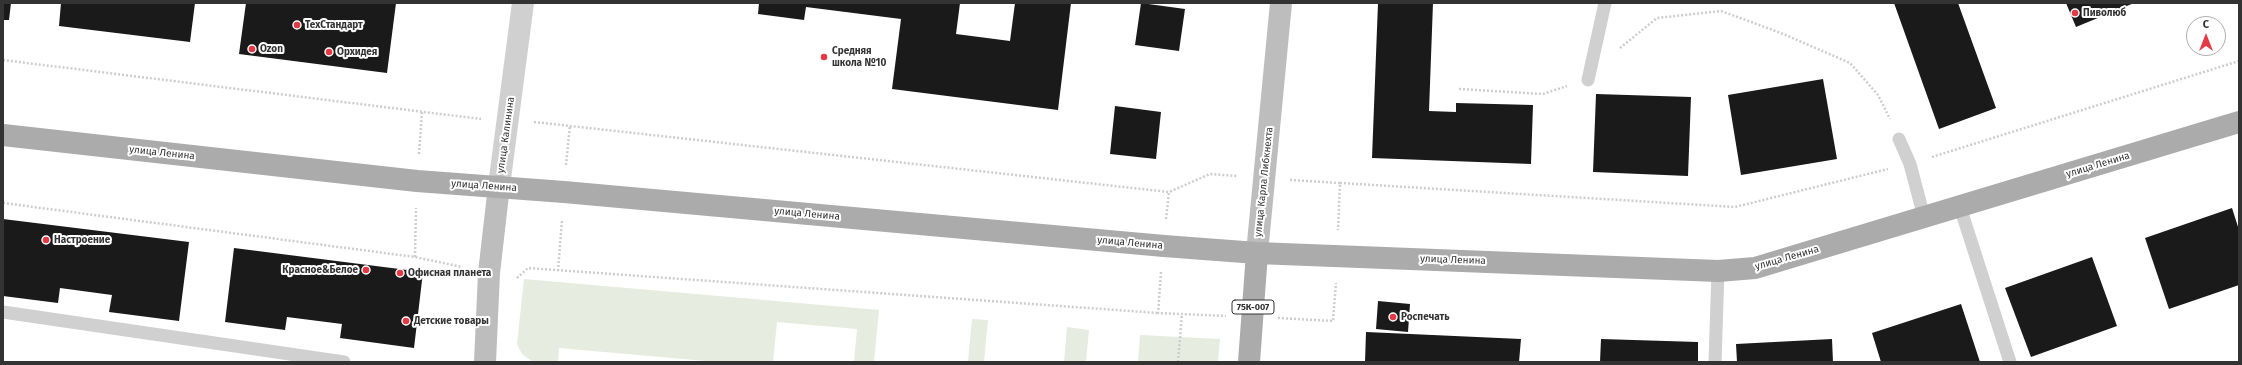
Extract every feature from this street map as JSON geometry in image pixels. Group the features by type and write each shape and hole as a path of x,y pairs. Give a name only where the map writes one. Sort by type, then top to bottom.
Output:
{"main road":[{"name":"улица Карла Либкнехта","path":"1249,362 1257,253 1281,3"},
{"name":"улица Ленина","path":"3,136 409,180 499,186 1164,246 1257,253 1718,271 1755,268 2239,122"},
{"name":"улица Калинина","path":"485,362 490,273 499,186"}],"street":[{"name":"улица Калинина","path":"499,186 509,120 523,3"}],"lane":[{"path":"1588,80 1605,3"},
{"path":"1899,139 1910,164 1924,218"},
{"path":"1960,207 2010,362"},
{"path":"1715,362 1718,271"},
{"path":"3,312 344,362"}],"path":[{"path":"1619,48 1657,18 1721,11 1781,33 1850,63 1878,95 1899,139"},
{"path":"3,60 430,113 585,127 1169,192 1210,174 1300,180"},
{"path":"1340,183 1735,207 1910,164 2239,61"},
{"path":"1459,89 1543,94 1588,80"},
{"path":"3,203 415,257 516,279 528,268 1158,314"},
{"path":"1178,362 1182,314"}],"shaded area":[{"path":"524,279 879,310 874,362 854,362 857,329 777,322 773,362 717,362 559,348 558,362 533,362 522,354 517,344"},
{"path":"972,319 988,320 984,362 968,362"},
{"path":"1067,327 1089,330 1086,362 1064,362"},
{"path":"1140,335 1220,339 1218,362 1138,362"}],"building":[{"path":"3,3 11,3 9,20 3,20"},
{"path":"61,3 195,3 190,42 59,26"},
{"path":"246,3 396,3 387,73 239,54"},
{"path":"759,3 960,3 956,34 1010,41 1015,3 1071,3 1058,110 892,89 901,19 806,7 804,20 758,14"},
{"path":"1141,3 1185,9 1179,51 1135,45"},
{"path":"1378,3 1433,3 1429,111 1456,112 1456,103 1533,105 1531,164 1372,158"},
{"path":"1894,3 1958,3 1996,108 1939,129"},
{"path":"2066,3 2134,3 2076,27"},
{"path":"1823,79 1837,159 1741,175 1728,95"},
{"path":"1596,94 1691,97 1688,176 1593,172"},
{"path":"1115,106 1161,112 1156,159 1110,154"},
{"path":"2232,208 2239,230 2239,285 2169,309 2145,238"},
{"path":"3,219 189,242 179,321 109,312 112,295 60,288 58,303 3,296"},
{"path":"234,248 423,272 414,348 340,338 342,324 287,317 285,330 225,322"},
{"path":"2092,257 2117,326 2031,357 2005,288"},
{"name":"Роспечать","path":"1378,301 1410,304 1408,332 1376,329"},
{"path":"1961,304 1980,362 1881,362 1872,333"},
{"path":"1366,332 1521,339 1519,362 1365,362"},
{"path":"1601,339 1698,342 1698,362 1600,362"},
{"path":"1832,339 1833,362 1737,362 1736,344"}],"place":[{"name":"Пиволюб","path":"2075,13"},
{"name":"ТехСтандарт","path":"297,25"},
{"name":"Ozon","path":"252,49"},
{"name":"Орхидея","path":"329,52"},
{"name":"Средняя школа №10","path":"824,57"},
{"name":"Настроение","path":"46,240"},
{"name":"Красное&Белое","path":"366,270"},
{"name":"Офисная планета","path":"400,273"},
{"name":"Роспечать","path":"1393,317"},
{"name":"Детские товары","path":"406,321"}]}
